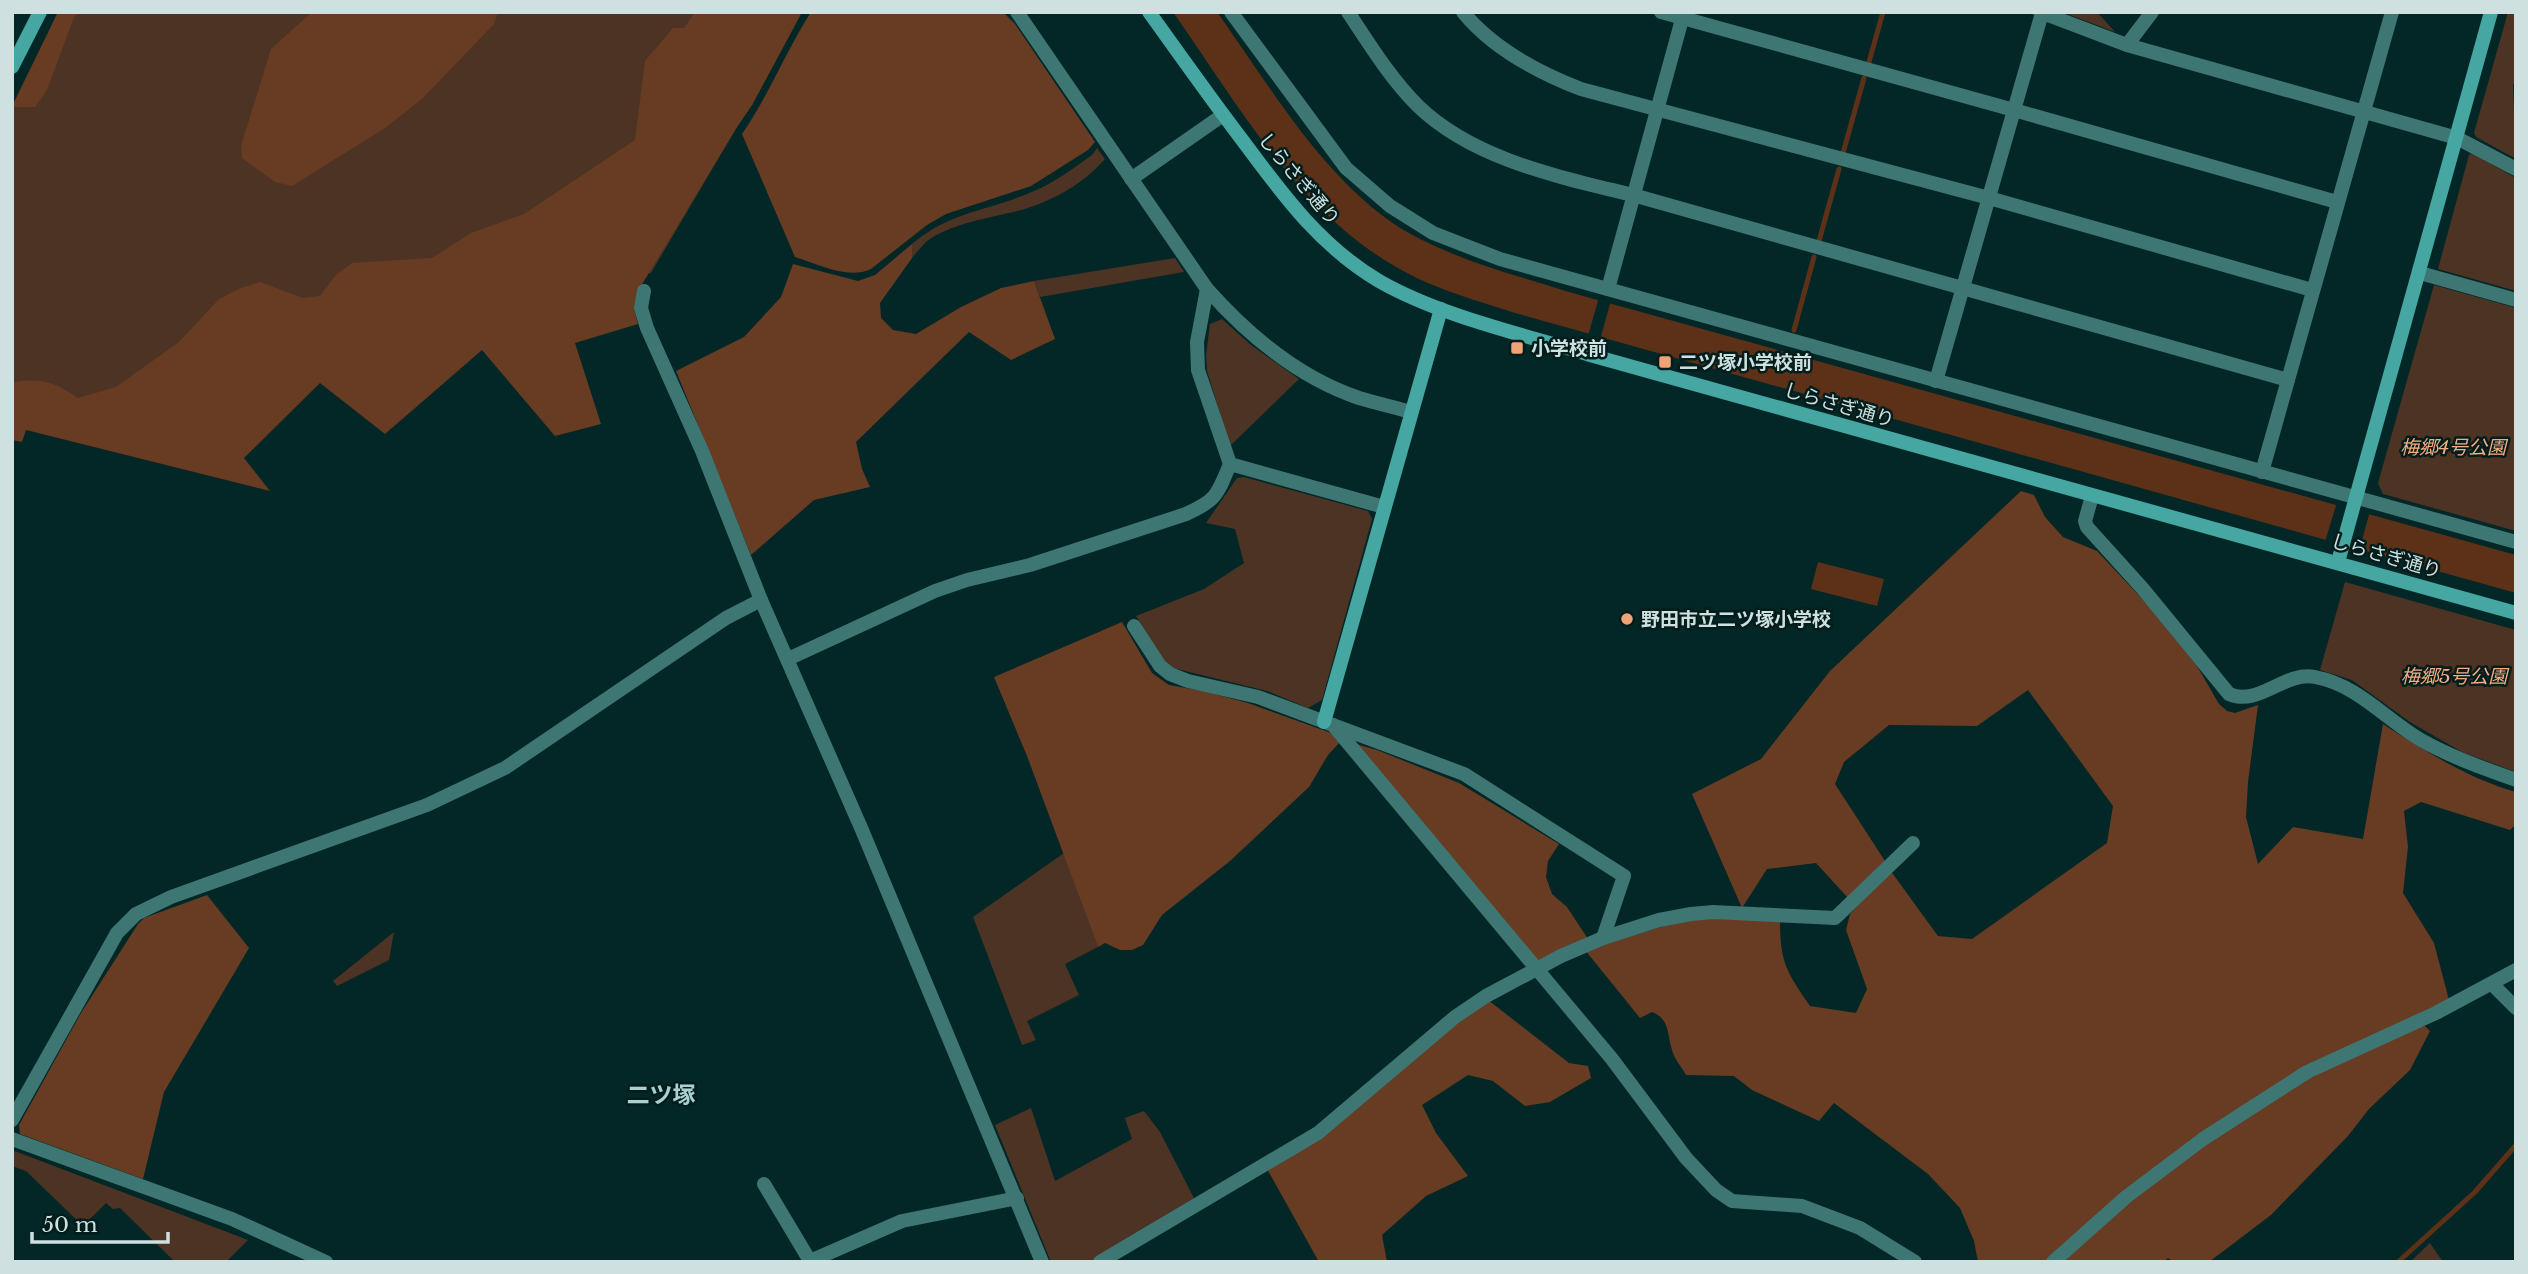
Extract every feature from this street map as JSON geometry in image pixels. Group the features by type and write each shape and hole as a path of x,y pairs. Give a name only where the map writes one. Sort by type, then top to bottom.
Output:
{"street":[{"path":"12,67 40,12"},
{"path":"1017,12 1207,289 1232,317 1277,355 1315,378 1356,397 1411,412"},
{"name":"しらさぎ通り","path":"1149,12 1223,115 1301,216 1336,251 1378,280 1441,309 1603,358 2516,613"},
{"path":"1231,12 1346,168 1390,206 1433,233 1463,246 1500,259 2262,472 2355,503 2516,542"},
{"path":"1348,12 1387,71 1420,107 1451,130 1496,156 1557,176 1633,195 2288,380"},
{"path":"1462,12 1505,51 1554,79 1581,89 1989,198 2312,290"},
{"path":"1661,12 1683,15 2337,202"},
{"path":"2127,45 2152,12"},
{"path":"2262,472 2392,12"},
{"path":"2338,562 2491,12"},
{"path":"1936,381 2041,13 2127,45 2457,138 2516,169"},
{"path":"1608,289 1683,15"},
{"path":"1131,179 1223,115"},
{"path":"2420,273 2516,300"},
{"path":"788,659 934,591 1030,565 1209,504 1219,491 1230,464 1198,370 1197,342 1207,289"},
{"path":"644,291 641,308 648,328 1042,1262"},
{"path":"1328,724 1384,507 1441,309"},
{"path":"1230,464 1384,507"},
{"path":"2092,496 2085,521 2087,527 2161,609 2229,694 2248,698 2299,677 2328,681 2348,688 2419,739 2467,762 2516,779"},
{"path":"12,1120 117,933 135,914 171,897 381,822 470,786 515,761 726,618 761,600"},
{"path":"1134,626 1160,666 1170,674 1188,681 1258,697 1464,774 1624,876 1603,938"},
{"path":"1328,724 1612,1059 1686,1158 1716,1190 1732,1201 1802,1206 1860,1228 1915,1262"},
{"path":"1100,1262 1318,1133 1455,1017 1486,996 1536,969 1603,938 1659,920 1702,913 1835,918 1913,842"},
{"path":"2053,1262 2126,1197 2203,1139 2297,1078 2437,1013 2516,970"},
{"path":"2492,984 2516,1008"},
{"path":"12,1139 232,1219 326,1262"},
{"path":"764,1184 809,1261 902,1222 1017,1198"}],"green space":[{"path":"58,12 802,12 752,105 651,273 12,426 12,106"},
{"path":"2062,12 2097,12 2115,32"},
{"path":"2508,12 2516,12 2516,83 2513,84 2516,159 2476,137 2474,133"},
{"path":"1097,148 1105,159 1089,175 1070,188 1028,208 975,221 936,235 912,258 912,244 927,233 954,219 1044,186 1092,155"},
{"path":"2472,153 2516,178 2516,291 2438,269 2469,155"},
{"path":"1175,258 1184,272 1040,297 1034,281"},
{"name":"梅郷4号公園","path":"2434,285 2516,308 2516,531 2383,494 2378,483"},
{"path":"1222,319 1251,345 1299,379 1230,446 1207,371 1210,324"},
{"path":"1244,477 1368,511 1372,519 1322,700 1308,708 1267,691 1173,668 1165,663 1136,616 1204,589 1244,563 1235,529 1206,523 1237,478"},
{"name":"梅郷5号公園","path":"2345,582 2516,630 2516,772 2462,752 2410,722 2352,680 2320,670"},
{"path":"1064,853 1098,947 1065,964 1079,995 1027,1021 1036,1040 1022,1045 973,917"},
{"path":"394,932 389,960 337,986 333,981"},
{"path":"1031,1108 1055,1181 1132,1139 1125,1118 1144,1111 1160,1132 1196,1202 1090,1262 1051,1262 995,1125"},
{"path":"12,1150 248,1240 226,1262 175,1262 120,1208 113,1209 106,1203 83,1226 26,1171 12,1166"},
{"path":"2430,1243 2443,1262 2410,1262"}],"shaded area":[{"path":"58,12 80,12 74,17 47,90 35,107 12,107"},
{"path":"312,12 498,12 494,24 423,98 385,128 292,186 275,182 242,158 241,146 271,49"},
{"path":"695,12 802,12 752,105 638,291 634,309 638,324 575,343 601,424 555,436 482,350 385,434 320,383 244,458 270,491 26,430 22,442 12,440 12,382 47,382 78,398 116,387 179,342 219,299 241,288 260,282 303,298 320,296 336,275 352,263 432,258 471,233 524,214 635,140 645,61 673,28 684,28"},
{"path":"811,12 1003,12 1015,24 1095,142 1088,150 1031,186 946,214 927,225 871,269 843,272 795,257 742,134"},
{"path":"1173,12 1217,12 1302,133 1352,189 1409,233 1448,252 1569,292 2516,555 2516,593 1515,313 1431,284 1405,272 1368,249 1334,221 1303,190 1248,121"},
{"path":"912,244 912,258 880,303 881,318 893,330 916,334 961,307 1001,288 1034,281 1055,339 1011,360 969,332 856,442 862,469 870,487 814,500 751,555 676,371 744,337 781,297 793,264 858,281 875,275"},
{"path":"2021,491 2034,495 2045,517 2063,537 2097,551 2146,603 2197,666 2219,704 2227,711 2235,713 2258,705 2246,817 2258,864 2293,827 2363,839 2383,724 2463,771 2516,792 2516,824 2510,830 2421,802 2404,811 2408,847 2403,893 2434,943 2449,1000 2303,1069 2048,1262 1978,1262 1974,1241 1960,1208 1928,1174 1834,1103 1819,1121 1752,1090 1734,1076 1686,1075 1673,1053 1662,1019 1652,1012 1640,1018 1585,950 1690,918 1780,921 1781,947 1786,967 1810,1006 1856,1013 1867,989 1846,930 1850,914 1890,870 1938,936 1972,939 2107,843 2113,806 2028,690 1977,726 1889,725 1844,762 1835,784 1885,861 1849,899 1816,863 1767,869 1742,908 1692,794 1761,759 1830,671"},
{"path":"1818,562 1884,579 1877,606 1811,589"},
{"path":"1122,622 1152,673 1169,685 1248,703 1334,734 1340,742 1328,755 1309,787 1230,861 1162,915 1143,945 1132,950 1120,950 1105,943 1098,947 1027,756 994,677"},
{"path":"1352,743 1377,750 1459,783 1559,844 1548,861 1546,877 1552,894 1567,907 1588,939 1537,963"},
{"path":"207,895 249,948 164,1092 143,1179 20,1134 19,1125 81,1013 138,924 144,918"},
{"path":"1488,1000 1569,1063 1588,1066 1591,1078 1550,1102 1525,1106 1493,1081 1468,1075 1422,1105 1436,1133 1468,1176 1426,1196 1382,1235 1387,1262 1319,1262 1267,1169"},
{"path":"2425,1026 2430,1031 2410,1070 2369,1109 2348,1136 2271,1215 2209,1262 2174,1262 2168,1258 2164,1262 2060,1262 2105,1220 2202,1145 2308,1075 2410,1029"}],"pier":[{"path":"1599,297 1611,300 1600,340 1588,336"},
{"path":"2337,502 2370,511 2359,551 2325,542"}],"waterway":[{"path":"1869,62 1883,12"},
{"path":"1843,153 1864,78"},
{"path":"1819,241 1839,169"},
{"path":"1794,330 1814,257"},
{"path":"2398,1262 2475,1192 2516,1145"}],"place":[{"name":"小学校前","path":"1517,348"},
{"name":"二ツ塚小学校前","path":"1665,362"},
{"name":"野田市立二ツ塚小学校","path":"1627,619"}],"district":[{"name":"二ツ塚","path":"661,1095"}]}
